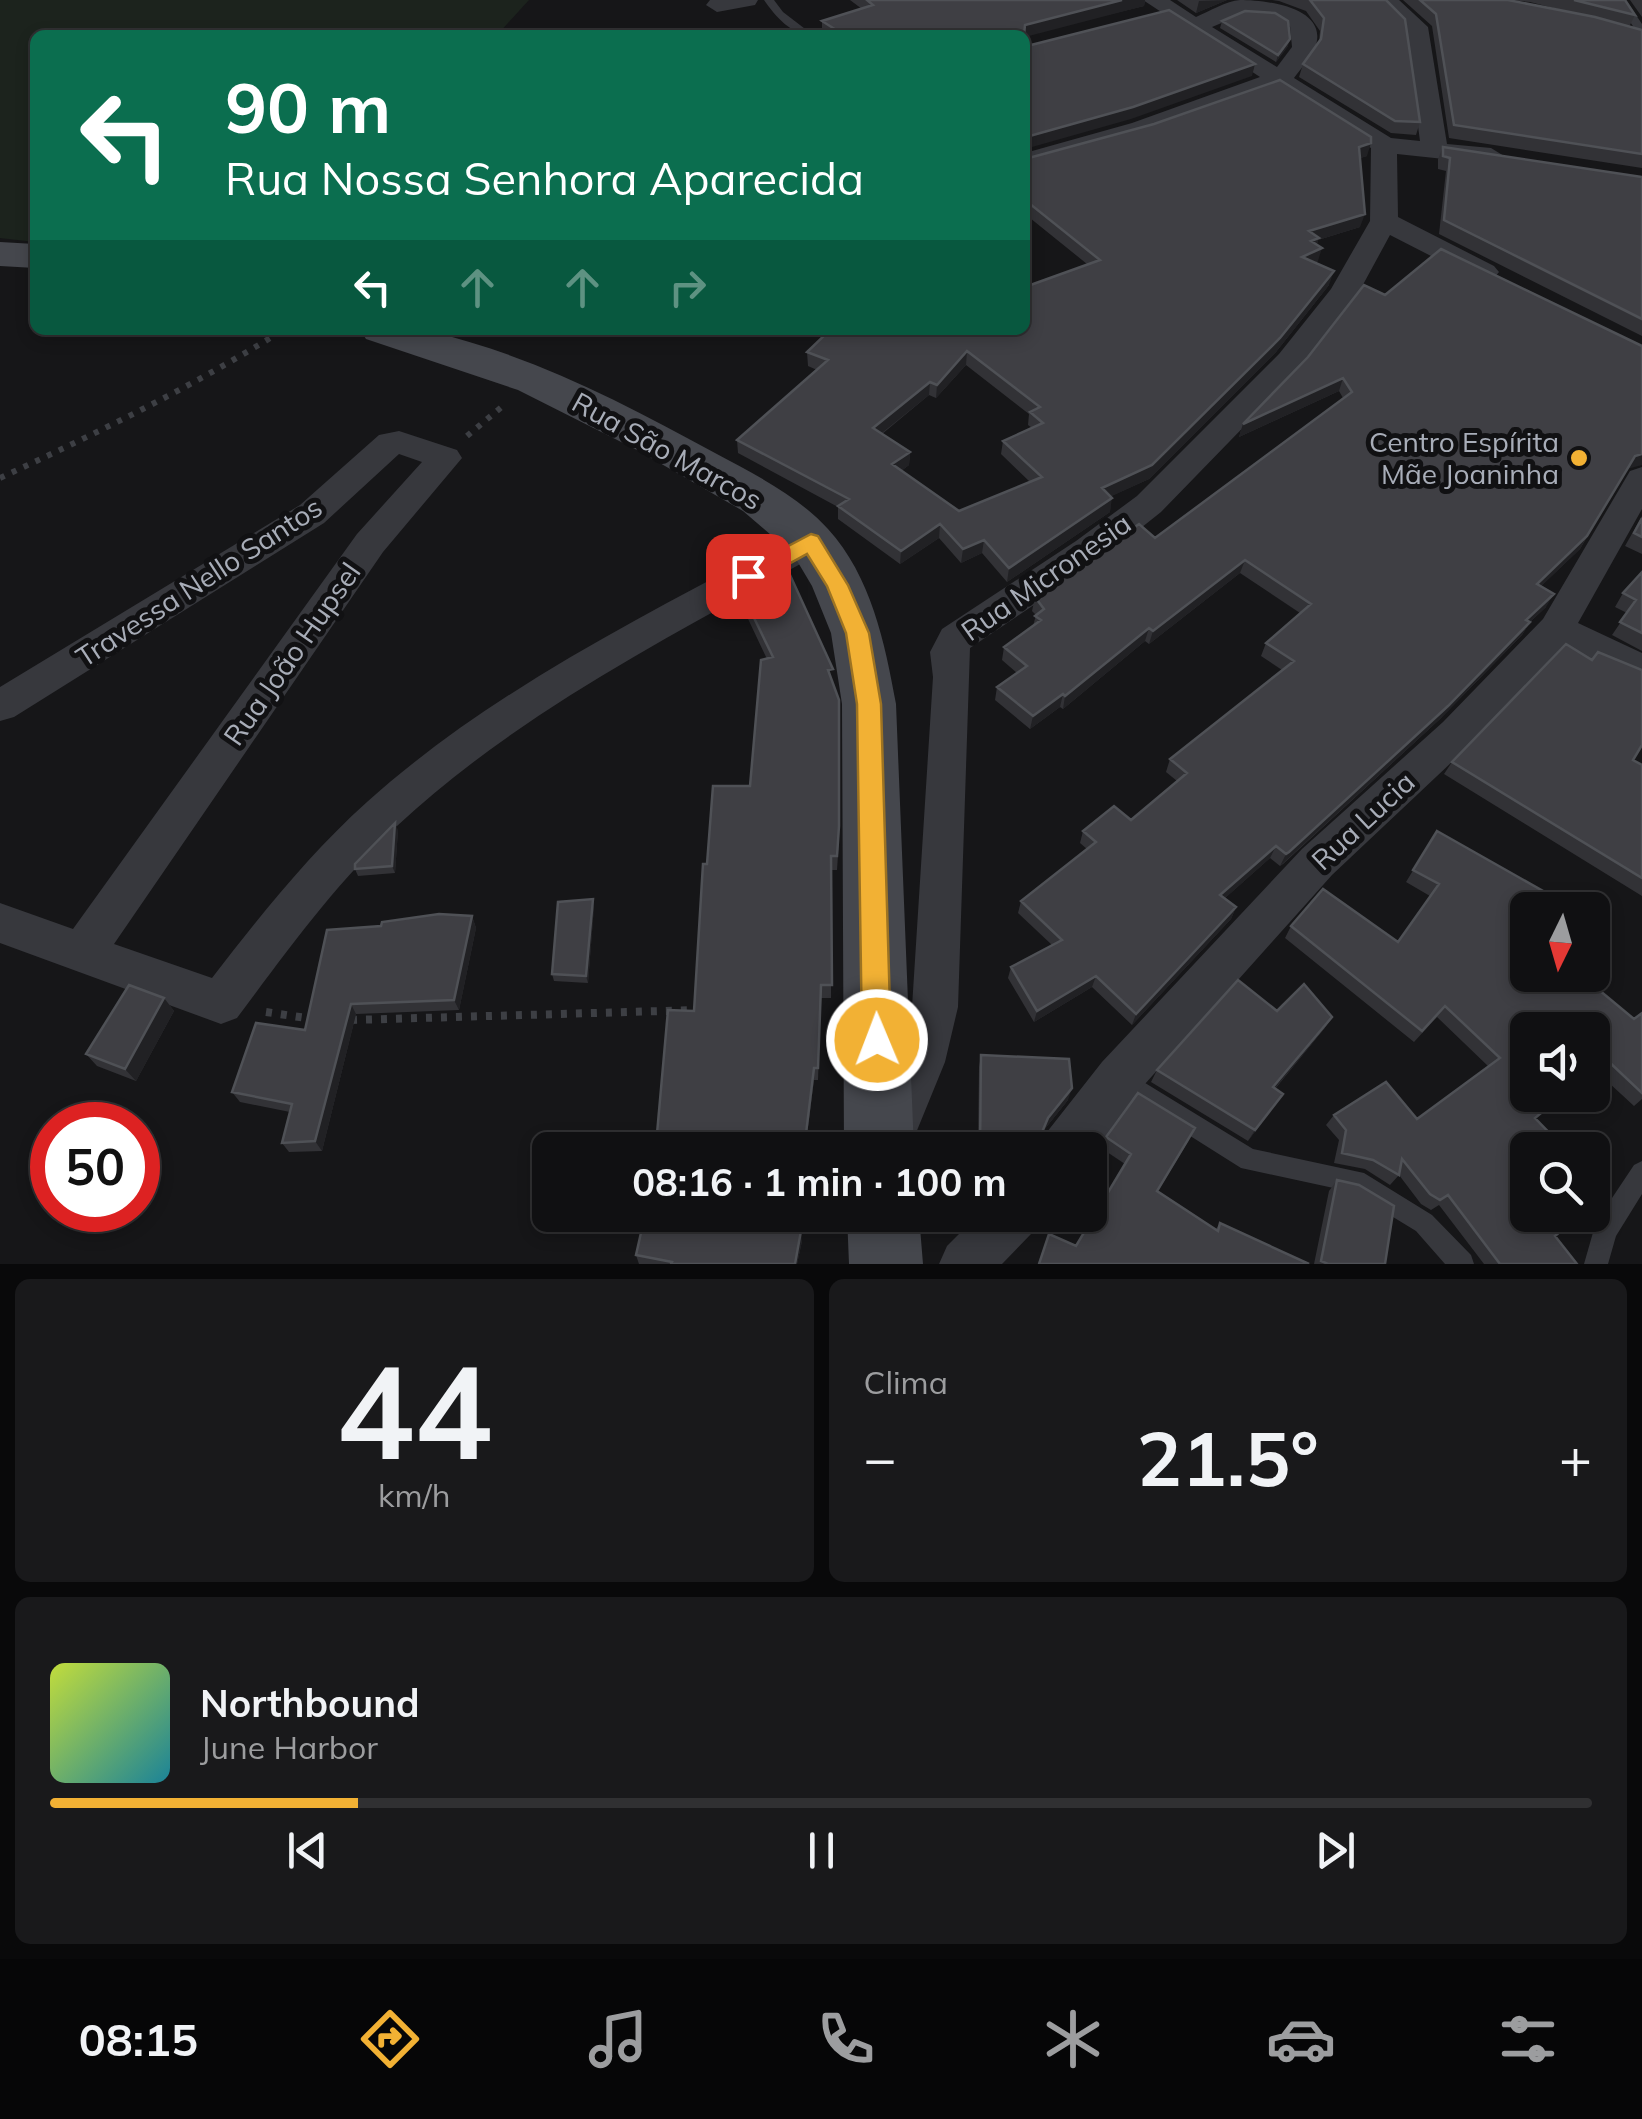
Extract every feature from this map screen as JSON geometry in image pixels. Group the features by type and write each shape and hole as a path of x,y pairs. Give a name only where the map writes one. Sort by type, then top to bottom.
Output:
{"main road":[{"path":"0,254 30,256"},
{"name":"Rua São Marcos","path":"395,335 534,380 730,481 760,499 811,542 837,585 857,633 869,704 881,1132"},
{"path":"884,1232 886,1264"}],"street":[{"path":"716,4 747,0"},
{"path":"1385,0 1416,27 1434,148"},
{"path":"1134,20 1162,5 1384,144 1510,159"},
{"path":"1030,160 1141,128 1282,78 1304,46 1305,32 1292,16 1260,7 1240,7 1194,26"},
{"name":"Rua Micronesia","path":"890,1132 921,1062 935,1007 952,677 949,652 955,639 1090,550 1149,504 1290,361 1344,292 1384,221 1384,144"},
{"path":"1384,221 1504,282"},
{"name":"Travessa Nello Santos","path":"0,706 312,514 392,444 399,442 445,458"},
{"name":"Rua João Hupsel","path":"81,954 370,544 445,458"},
{"name":"Rua Lucia","path":"1078,1132 1119,1078 1317,862 1458,733 1556,629 1642,480"},
{"path":"0,923 221,1003 341,853 386,810 476,740 593,664 811,542"},
{"path":"1556,629 1642,670"},
{"path":"966,1264 997,1232"}],"lane":[{"path":"769,0 779,14 801,30"},
{"path":"1621,0 1638,35"},
{"path":"1119,1078 1249,1160 1356,1181 1424,1223 1462,1264"},
{"path":"1596,1264 1605,1231 1642,1173"}],"path":[{"path":"0,478 134,415 274,335"},
{"path":"445,458 534,380"},
{"path":"221,1003 318,1019"},
{"path":"337,1020 454,1020 704,1010"}],"shaded area":[{"path":"0,0 529,0 502,30 30,30 30,241 0,238"}],"building":[{"path":"867,0 1122,0 1025,25 1024,30 836,30 822,21 873,5"},
{"path":"1310,0 1386,0 1405,19 1420,122 1395,121 1303,64 1321,39 1324,18"},
{"path":"1420,0 1508,0 1642,30 1642,154 1454,125 1436,14"},
{"path":"1574,0 1625,0 1635,15"},
{"path":"1169,10 1255,64 1133,107 1030,136 1030,45"},
{"path":"1245,11 1275,13 1288,21 1290,39 1278,55 1222,21"},
{"path":"1280,80 1371,137 1371,143 1359,147 1365,214 1309,231 1319,238 1311,241 1322,248 1302,257 1334,271 1280,338 1152,465 1102,488 1112,498 1009,568 984,540 963,549 940,524 901,551 838,506 849,499 737,440 828,360 807,352 825,335 1030,335 1030,285 1100,260 1030,204 1030,158 1154,124","holes":["967,351 1040,407 1030,412 1043,423 1003,441 1042,477 959,511 892,464 910,452 873,428 930,382 937,385"]},
{"path":"1443,147 1642,177 1642,319 1444,220 1450,158 1443,156"},
{"path":"1441,249 1642,346 1642,454 1635,456 1587,536 1537,584 1554,594 1526,620 1530,622 1448,706 1289,852 1286,854 1276,846 1220,895 1236,907 1136,1014 1096,976 1037,1011 1011,967 1062,940 1021,901 1096,842 1083,831 1114,806 1131,820 1187,773 1170,759 1294,661 1266,643 1311,604 1245,560 1033,716 997,687 1027,666 1004,647 1041,620 1035,616 1044,609 1035,597 1139,524 1155,538 1352,392 1343,378 1243,424 1308,357 1364,285 1385,295"},
{"path":"1642,518 1642,537 1634,533"},
{"path":"1642,572 1642,633 1620,622 1636,600 1623,593"},
{"path":"790,575 833,669 828,670 839,700 839,826 837,856 831,856 832,985 821,985 818,1068 814,1068 806,1132 657,1132 668,1010 694,1011 703,864 707,864 713,786 750,786 761,660 773,657 740,589"},
{"path":"1566,644 1592,660 1598,652 1642,670 1642,745 1633,760 1642,765 1642,878 1452,762"},
{"path":"395,823 392,866 355,869 355,864"},
{"path":"1437,831 1543,891 1510,892 1510,992 1601,992 1634,1019 1642,1013 1642,1093 1610,1063 1610,1012 1510,1012 1510,1112 1542,1112 1535,1118 1549,1132 1510,1132 1510,1232 1560,1232 1555,1236 1577,1264 1500,1264 1448,1195 1440,1200 1430,1194 1402,1159 1399,1175 1373,1160 1342,1153 1346,1130 1334,1115 1386,1082 1417,1119 1500,1058 1445,1006 1422,1031 1291,926 1323,889 1398,942 1439,884 1413,870"},
{"path":"593,899 586,976 552,974 558,902"},
{"path":"439,914 472,916 454,1000 351,1004 315,1141 282,1143 292,1104 232,1092 256,1023 305,1030 327,930 381,926 382,922"},
{"path":"1238,980 1277,1011 1304,984 1332,1017 1273,1087 1283,1094 1255,1130 1157,1070"},
{"path":"129,985 164,998 125,1069 86,1054"},
{"path":"981,1055 1069,1059 1072,1088 1042,1132 980,1132"},
{"path":"1138,1093 1195,1128 1157,1191 1218,1231 1220,1223 1309,1264 1039,1264 1049,1234 1076,1246 1084,1232 1107,1232 1107,1194 1131,1154 1107,1136"},
{"path":"1337,1180 1359,1185 1394,1206 1385,1264 1321,1261"},
{"path":"641,1232 801,1232 795,1264 671,1264 636,1255"}],"place":[{"name":"Centro Espírita Mãe Joaninha","path":"1579,458"}],"route":[{"path":"748,576 811,542 837,585 857,633 869,704 877,1040"}]}
